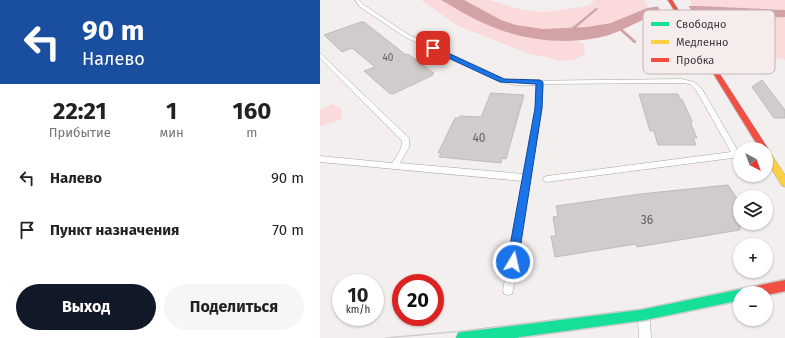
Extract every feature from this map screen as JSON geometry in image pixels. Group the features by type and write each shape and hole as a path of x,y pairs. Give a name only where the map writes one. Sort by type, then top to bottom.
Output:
{"street":[{"path":"670,0 676,10"},
{"path":"717,74 760,142"},
{"path":"773,164 783,180"},
{"path":"773,288 785,286"},
{"path":"463,338 643,315 733,296"}],"lane":[{"path":"357,0 362,6 407,36 497,79 509,82 682,81 692,83 700,89 733,145"},
{"path":"320,55 406,140 407,144 395,166"},
{"path":"508,290 539,108 540,82"},
{"path":"547,179 733,155"},
{"path":"320,159 527,178"},
{"path":"643,315 645,338"}],"shaded area":[{"path":"421,0 441,0 469,16 547,40 576,41 584,44 585,54 573,60 558,61 530,54 458,26"},
{"path":"441,0 464,0 501,20 516,25 543,29 587,27 611,23 647,8 661,6 699,6 785,10 785,17 775,18 775,10 643,10 643,20 609,35 582,40 554,41 525,37 498,29 476,20"},
{"path":"464,0 489,0 522,10 545,12 587,6 595,0 644,0 648,5 647,8 610,23 589,27 550,29 526,27 502,21"},
{"path":"691,0 785,0 785,10 691,6"},
{"path":"785,17 785,60 775,58 775,18"},
{"path":"332,104 342,109 341,120 320,126 320,110"}],"pier":[{"path":"687,4 691,10 660,10 657,5"}],"building":[{"path":"364,22 406,55 408,54 434,73 432,74 433,75 393,94 389,93 364,71 375,67 352,48 342,52 324,35"},
{"path":"762,80 785,110 785,118 774,118 752,87"},
{"path":"491,93 524,95 506,159 502,158 501,163 439,157 441,153 438,153 455,118 460,116 481,117"},
{"path":"639,94 678,94 680,99 682,99 692,121 691,124 697,138 693,138 696,145 658,145 654,131 650,131"},
{"path":"728,185 733,192 733,230 740,230 637,247 636,244 555,257 551,236 556,236 553,217 558,216 556,206 640,194"}],"waterway":[{"path":"570,31 597,9"},
{"path":"618,27 635,42"}],"tram line":[{"path":"386,338 473,330 641,309 785,279"},
{"path":"773,295 785,292"},
{"path":"519,338 644,321 733,302"}],"traffic: fast":[{"path":"463,338 643,315 733,296"}],"traffic: slow":[{"path":"773,164 785,183"}],"traffic: jam":[{"path":"670,0 676,10"},
{"path":"717,74 760,142"},
{"path":"773,288 785,286"}],"route":[{"path":"433,48 502,81 515,83 540,82 539,108 513,262"}]}
